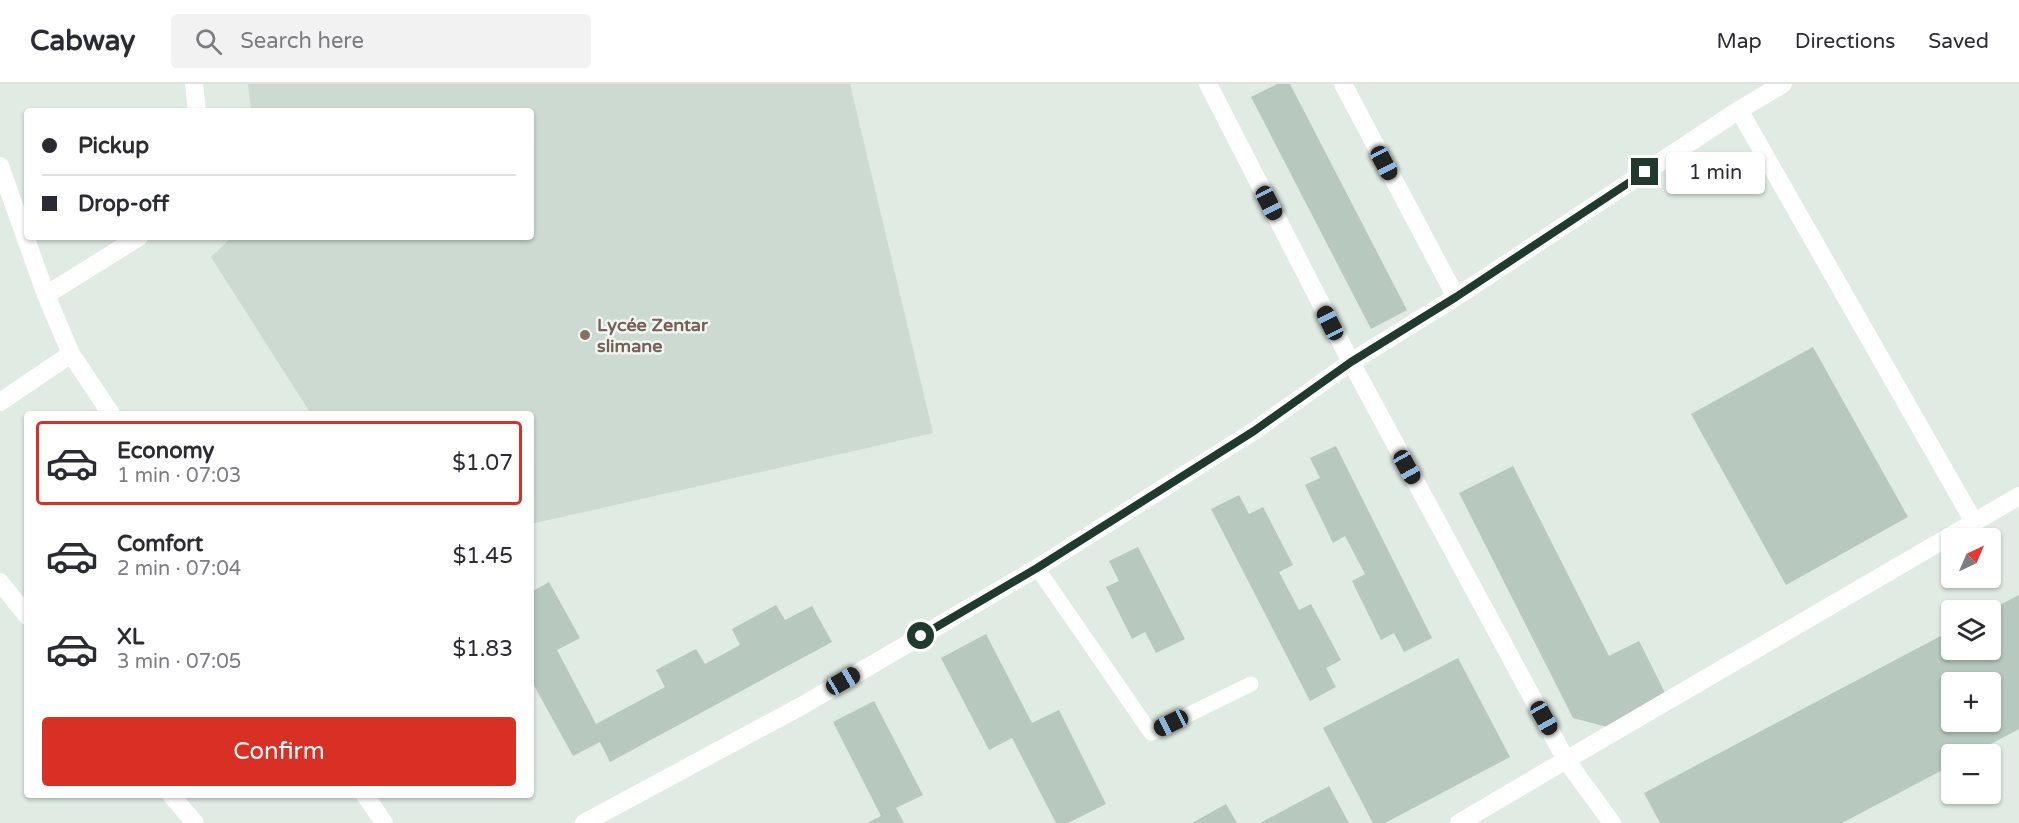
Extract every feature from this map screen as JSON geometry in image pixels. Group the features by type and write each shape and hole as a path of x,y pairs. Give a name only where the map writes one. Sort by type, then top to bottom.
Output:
{"street":[{"path":"194,84 197,108"},
{"path":"1208,84 1351,362 1566,760 1612,823"},
{"path":"1342,84 1456,297"},
{"path":"584,823 805,704 1037,568 1254,431 1351,362 1456,297 1739,110 1784,84"},
{"path":"1739,110 1974,522"},
{"path":"0,166 24,233"},
{"path":"26,240 71,354 109,411"},
{"path":"46,295 134,240"},
{"path":"0,402 71,354"},
{"path":"1459,823 2019,496"},
{"path":"0,582 24,612"},
{"path":"174,798 195,823"},
{"path":"367,798 384,823"}],"lane":[{"path":"1037,568 1151,733 1251,684"}],"shaded area":[{"name":"Lycée Zentar slimane","path":"248,84 850,84 933,433 534,523 534,411 309,411 211,257 229,240 534,240 534,108 251,108"}],"building":[{"path":"1277,84 1290,84 1407,310 1371,329 1251,97"},
{"path":"1813,347 1908,517 1786,585 1691,414"},
{"path":"1336,446 1432,638 1404,652 1394,633 1381,640 1352,581 1365,574 1345,536 1333,543 1305,485 1320,478 1310,458"},
{"path":"1513,466 1609,656 1639,641 1668,699 1611,728 1573,718 1459,493"},
{"path":"1239,495 1249,514 1263,507 1293,565 1279,572 1299,610 1311,604 1341,660 1326,668 1336,687 1310,701 1211,509"},
{"path":"1138,547 1185,639 1156,653 1145,632 1132,639 1106,587 1119,581 1109,561"},
{"path":"549,582 580,638 557,650 596,724 665,687 656,670 696,649 705,664 740,645 732,629 776,605 785,620 812,606 832,642 610,762 600,742 573,756 534,685 534,590"},
{"path":"2019,595 2019,729 1991,744 1941,744 1941,771 1842,823 1660,823 1644,793 1941,636 1941,660 2001,660 2001,604"},
{"path":"986,634 1032,723 1059,710 1106,804 1068,823 1056,823 1012,738 989,750 941,658"},
{"path":"1458,658 1510,757 1385,823 1373,823 1323,728"},
{"path":"874,701 923,795 896,808 904,823 867,823 881,816 833,722"},
{"path":"1329,786 1349,823 1260,823"},
{"path":"1226,804 1237,823 1192,823"}],"place":[{"name":"Lycée Zentar slimane","path":"585,335"}],"route":[{"path":"921,636 1037,568 1254,431 1351,362 1456,297 1645,172"}]}
